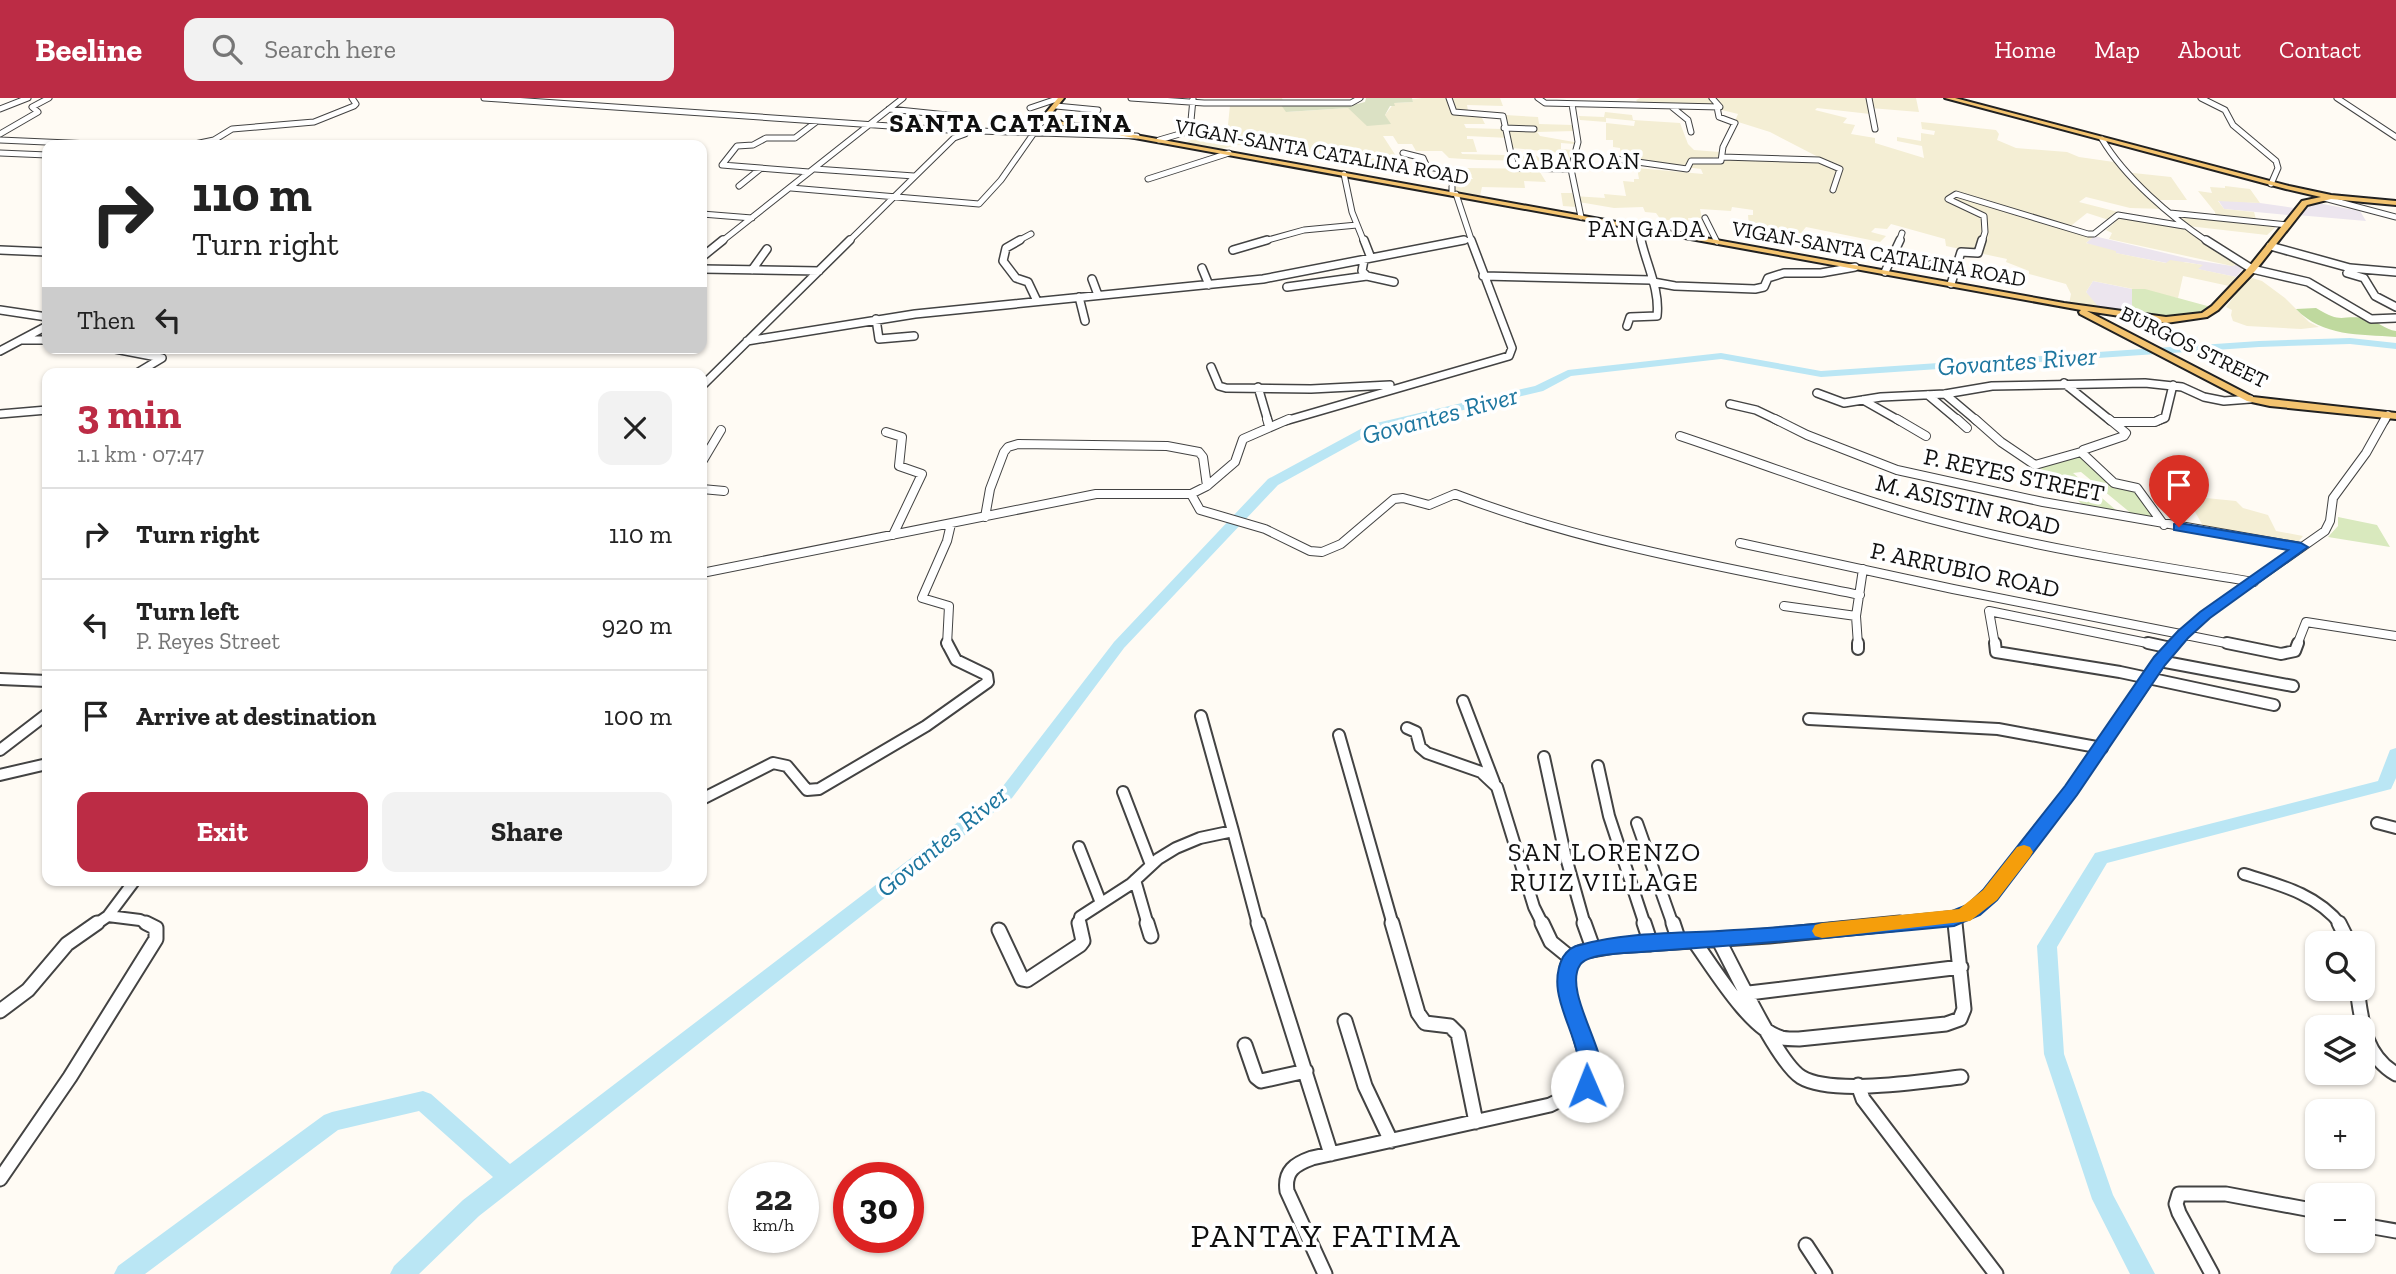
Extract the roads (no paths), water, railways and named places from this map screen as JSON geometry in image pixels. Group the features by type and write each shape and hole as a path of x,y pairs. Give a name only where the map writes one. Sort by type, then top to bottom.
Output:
{"main road":[{"path":"1041,122 1060,98"},
{"path":"1948,98 2271,184 2327,197 2396,203"},
{"name":"VIGAN-SANTA CATALINA ROAD","path":"1041,122 1057,122 1139,136 2064,305 2166,320 2204,315 2215,308 2252,269 2305,203 2327,197"},
{"name":"BURGOS STREET","path":"2064,305 2250,398 2270,403 2392,416"},
{"path":"2094,318 2096,314 2106,312"}],"street":[{"path":"0,109 28,98"},
{"path":"0,138 38,112 32,107 49,98"},
{"path":"214,140 222,133 239,127 317,121 354,106 356,104 352,98"},
{"path":"484,98 972,132 1139,136"},
{"path":"707,253 903,98"},
{"path":"1030,108 1060,98"},
{"path":"1134,98 1346,104 1360,98"},
{"path":"1449,98 1454,112 1502,115 1513,163 1517,168 1571,169"},
{"path":"1538,98 1542,103 1717,107"},
{"path":"1616,159 1687,169 1691,161 1720,161 1723,147 1735,123 1719,117 1717,107 1720,106 1712,98"},
{"path":"1869,98 1875,129"},
{"path":"2202,98 2225,110 2233,125 2276,161 2278,167 2271,184"},
{"path":"2337,98 2396,137"},
{"path":"1158,140 1190,131 1192,100"},
{"path":"1572,104 1578,142 1571,169 1581,217"},
{"path":"1056,106 1098,110 1087,127"},
{"path":"1672,107 1688,120 1691,132"},
{"path":"889,110 957,116 946,130"},
{"path":"816,122 793,138 766,138 753,145 737,146 722,165 914,176"},
{"path":"791,188 979,204 1001,180 1041,122"},
{"path":"1504,128 1534,130"},
{"path":"946,130 954,138"},
{"path":"707,381 954,138 972,132"},
{"path":"0,138 42,141"},
{"path":"2102,139 2112,156 2169,213 2184,226 2252,269 2308,282 2371,319 2396,318"},
{"path":"0,153 42,155"},
{"path":"1148,179 1229,153"},
{"path":"707,572 1096,494 1191,494 1207,486 1235,462 1241,441 1269,426 1512,354 1452,184 1441,169 1427,167 1422,158 1402,153"},
{"path":"1723,157 1821,160 1840,169 1833,190"},
{"path":"739,186 760,169"},
{"path":"1344,174 1348,199 1367,259 1362,271 1367,276"},
{"path":"1951,284 1961,252 1978,253 1985,232 1984,216 1948,200 1956,194 2088,234 2094,234 2120,215 2184,226"},
{"path":"2327,197 2396,217"},
{"path":"2169,213 2288,225"},
{"path":"707,214 752,218"},
{"path":"1324,218 1335,227"},
{"path":"1705,218 1717,242"},
{"path":"1233,250 1300,231 1357,225"},
{"path":"1626,326 1630,317 1657,316 1659,296 1652,281 1637,227"},
{"path":"1885,272 1893,259 1902,233"},
{"path":"1031,234 1006,248 1003,261 1016,278 1028,282 1037,301"},
{"path":"747,341 876,319 1280,276 1471,239"},
{"path":"2270,246 2362,270 2396,272"},
{"path":"0,250 42,252"},
{"path":"752,270 767,250"},
{"path":"1893,259 1926,266 1936,263 1955,267"},
{"path":"2334,264 2342,271 2364,278 2373,294 2396,307"},
{"path":"1483,276 1652,281 1675,286 1755,289 1763,287 1768,278 1777,274 1821,273 1855,267"},
{"path":"1202,268 1209,285"},
{"path":"707,269 819,271"},
{"path":"1287,287 1367,276 1394,282"},
{"path":"1092,279 1098,295"},
{"path":"1079,297 1085,321"},
{"path":"0,310 42,316"},
{"path":"876,319 877,336 881,340 915,336"},
{"path":"0,351 42,328"},
{"path":"19,340 42,340"},
{"path":"141,354 162,358 145,368"},
{"path":"1212,368 1221,387 1311,389 1411,384"},
{"path":"1817,393 1843,403 1945,394 1983,387 2064,383 2173,385 2217,400 2234,402 2250,398"},
{"path":"1945,394 2001,442 2033,464 2081,453 2125,435 2064,383"},
{"path":"2112,422 2155,422 2165,418 2173,385"},
{"path":"1258,387 1269,426"},
{"path":"1928,395 1967,428"},
{"path":"1863,400 1926,436"},
{"name":"P. REYES STREET","path":"1730,404 1756,410 1891,469 2164,525 2301,547"},
{"path":"0,414 42,410"},
{"path":"1325,1274 1285,1185 1286,1177 1296,1164 1331,1153 1550,1105 1578,1094 1587,1086 1591,1073 1567,990 1566,974 1572,959 1581,952 1593,948 1954,918 1973,910 1990,895 2102,748 2160,661 2183,634 2328,526 2333,498 2392,416"},
{"path":"707,456 721,430"},
{"path":"886,432 898,434 903,438 899,467 922,474 893,535"},
{"name":"M. ASISTIN ROAD","path":"1680,436 1874,503 1967,529 2078,552 2254,582"},
{"path":"985,517 990,489 1004,452 1018,444 1167,446 1195,451 1203,457 1207,486"},
{"path":"2081,453 2115,483 2137,488 2164,525"},
{"path":"707,489 724,491"},
{"path":"1191,494 1196,507 1218,517 1255,525 1310,551 1326,551 1341,544 1394,499 1403,498 1429,505 1447,495 1455,494 1513,516 1646,551 1860,595"},
{"path":"707,796 773,763 787,766 807,790 819,789 926,726 988,682 987,675 960,664 951,657 946,632 949,606 922,598 937,559 949,540 951,524"},
{"name":"P. ARRUBIO ROAD","path":"1740,543 2287,654 2295,651 2305,622 2396,636"},
{"path":"1858,649 1856,616 1863,569"},
{"path":"1784,606 1856,616"},
{"path":"2171,648 1989,611 1996,652 2110,670 2274,705"},
{"path":"2160,661 2293,686"},
{"path":"0,678 42,681"},
{"path":"1463,701 1497,788 1534,907 1551,942 1572,959"},
{"path":"1201,716 1261,935 1307,1071 1331,1153"},
{"path":"3,745 42,718"},
{"path":"1809,719 1998,729 2102,748"},
{"path":"1407,729 1416,732 1420,747 1427,753 1481,772 1497,788"},
{"path":"1339,735 1418,1013 1424,1023 1450,1026 1458,1034 1476,1122"},
{"path":"1544,757 1552,807 1580,911 1593,948"},
{"path":"0,775 42,765"},
{"path":"1598,766 1609,816 1651,944"},
{"path":"1122,792 1134,815 1151,865"},
{"path":"1637,823 1679,941"},
{"path":"2377,823 2396,828"},
{"path":"999,930 1022,979 1027,980 1082,943 1080,917 1135,880 1151,865 1186,843 1233,831"},
{"path":"1079,847 1101,903"},
{"path":"2244,874 2316,901 2341,925 2344,931"},
{"path":"1135,880 1151,936"},
{"path":"0,1011 28,990 67,944 108,916 130,886"},
{"path":"0,1179 51,1106 156,939 156,928 149,923 108,916"},
{"path":"1694,941 1743,1007 1772,1034 1799,1039 1954,1022 1960,1019 1964,1009 1962,967 1954,918"},
{"path":"1718,939 1784,1060 1801,1077 1818,1084 1858,1085 1961,1077"},
{"path":"1749,993 1962,967"},
{"path":"2359,1001 2369,1047 2378,1062 2396,1074"},
{"path":"1345,1021 1365,1086 1391,1141"},
{"path":"1245,1045 1256,1077 1261,1081 1307,1071"},
{"path":"1858,1085 1870,1108 1996,1274"},
{"path":"2212,1274 2179,1213 2176,1204 2179,1194 2191,1192 2305,1209"},
{"path":"2375,1227 2396,1231"},
{"path":"1806,1245 1825,1274"}],"waterway":[{"name":"Govantes River","path":"510,1178 1006,794 1119,645 1273,482 1372,428 1539,389 1568,373 1721,356 1821,374 2259,344 2350,341 2396,346"},
{"path":"2143,1274 2103,1199 2054,1054 2047,946 2101,858 2385,785 2396,754"},
{"name":"Govantes River","path":"126,1274 332,1122 423,1101 510,1178"},
{"name":"Govantes River","path":"402,1274 471,1208 510,1178"}],"district":[{"name":"SANTA CATALINA","path":"1011,123"},
{"name":"CABAROAN","path":"1574,161"},
{"name":"PANGADA","path":"1647,229"},
{"name":"SAN LORENZO RUIZ VILLAGE","path":"1605,867"},
{"name":"PANTAY FATIMA","path":"1326,1235"}]}
